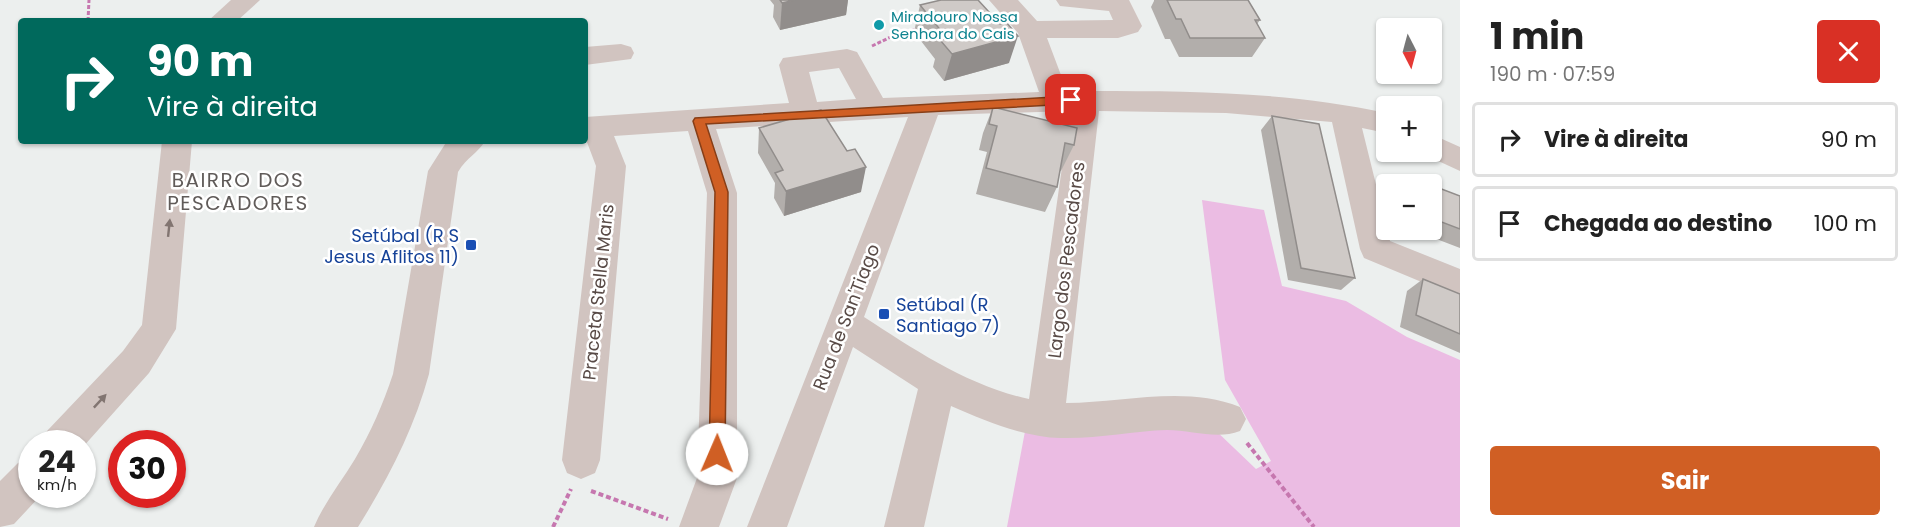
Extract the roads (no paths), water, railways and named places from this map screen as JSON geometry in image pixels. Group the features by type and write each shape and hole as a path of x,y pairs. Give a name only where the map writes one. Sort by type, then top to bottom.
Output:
{"street":[{"path":"225,18 247,0"},
{"path":"1002,0 1036,38 1071,100"},
{"path":"1030,30 1118,29 1129,26 1119,4 1069,0"},
{"path":"588,56 621,53"},
{"path":"806,114 793,65 847,58 876,110"},
{"path":"591,127 1071,100 1261,102 1344,112 1376,120"},
{"name":"Largo dos Pescadores","path":"1045,419 1071,100"},
{"name":"Rua de San'Tiago","path":"767,527 926,108"},
{"path":"1344,112 1376,249 1460,284"},
{"path":"686,524 717,478 722,192 699,121"},
{"name":"Praceta Stella Maris","path":"577,472 611,166 591,127"},
{"path":"74,430 136,362 159,329 177,144"},
{"path":"334,527 370,472 402,406 411,374 440,180 448,160 459,144"},
{"path":"1442,151 1460,160"},
{"path":"844,322 938,381 998,408 1045,419 1169,413 1227,419"},
{"path":"904,527 938,381"},
{"path":"0,510 18,491"}],"place":[{"name":"Miradouro Nossa Senhora do Cais","path":"879,25"},
{"name":"Setúbal (R S Jesus Aflitos 11)","path":"471,245"},
{"name":"Setúbal (R Santiago 7)","path":"884,314"}],"district":[{"name":"BAIRRO DOS PESCADORES","path":"238,192"}]}
